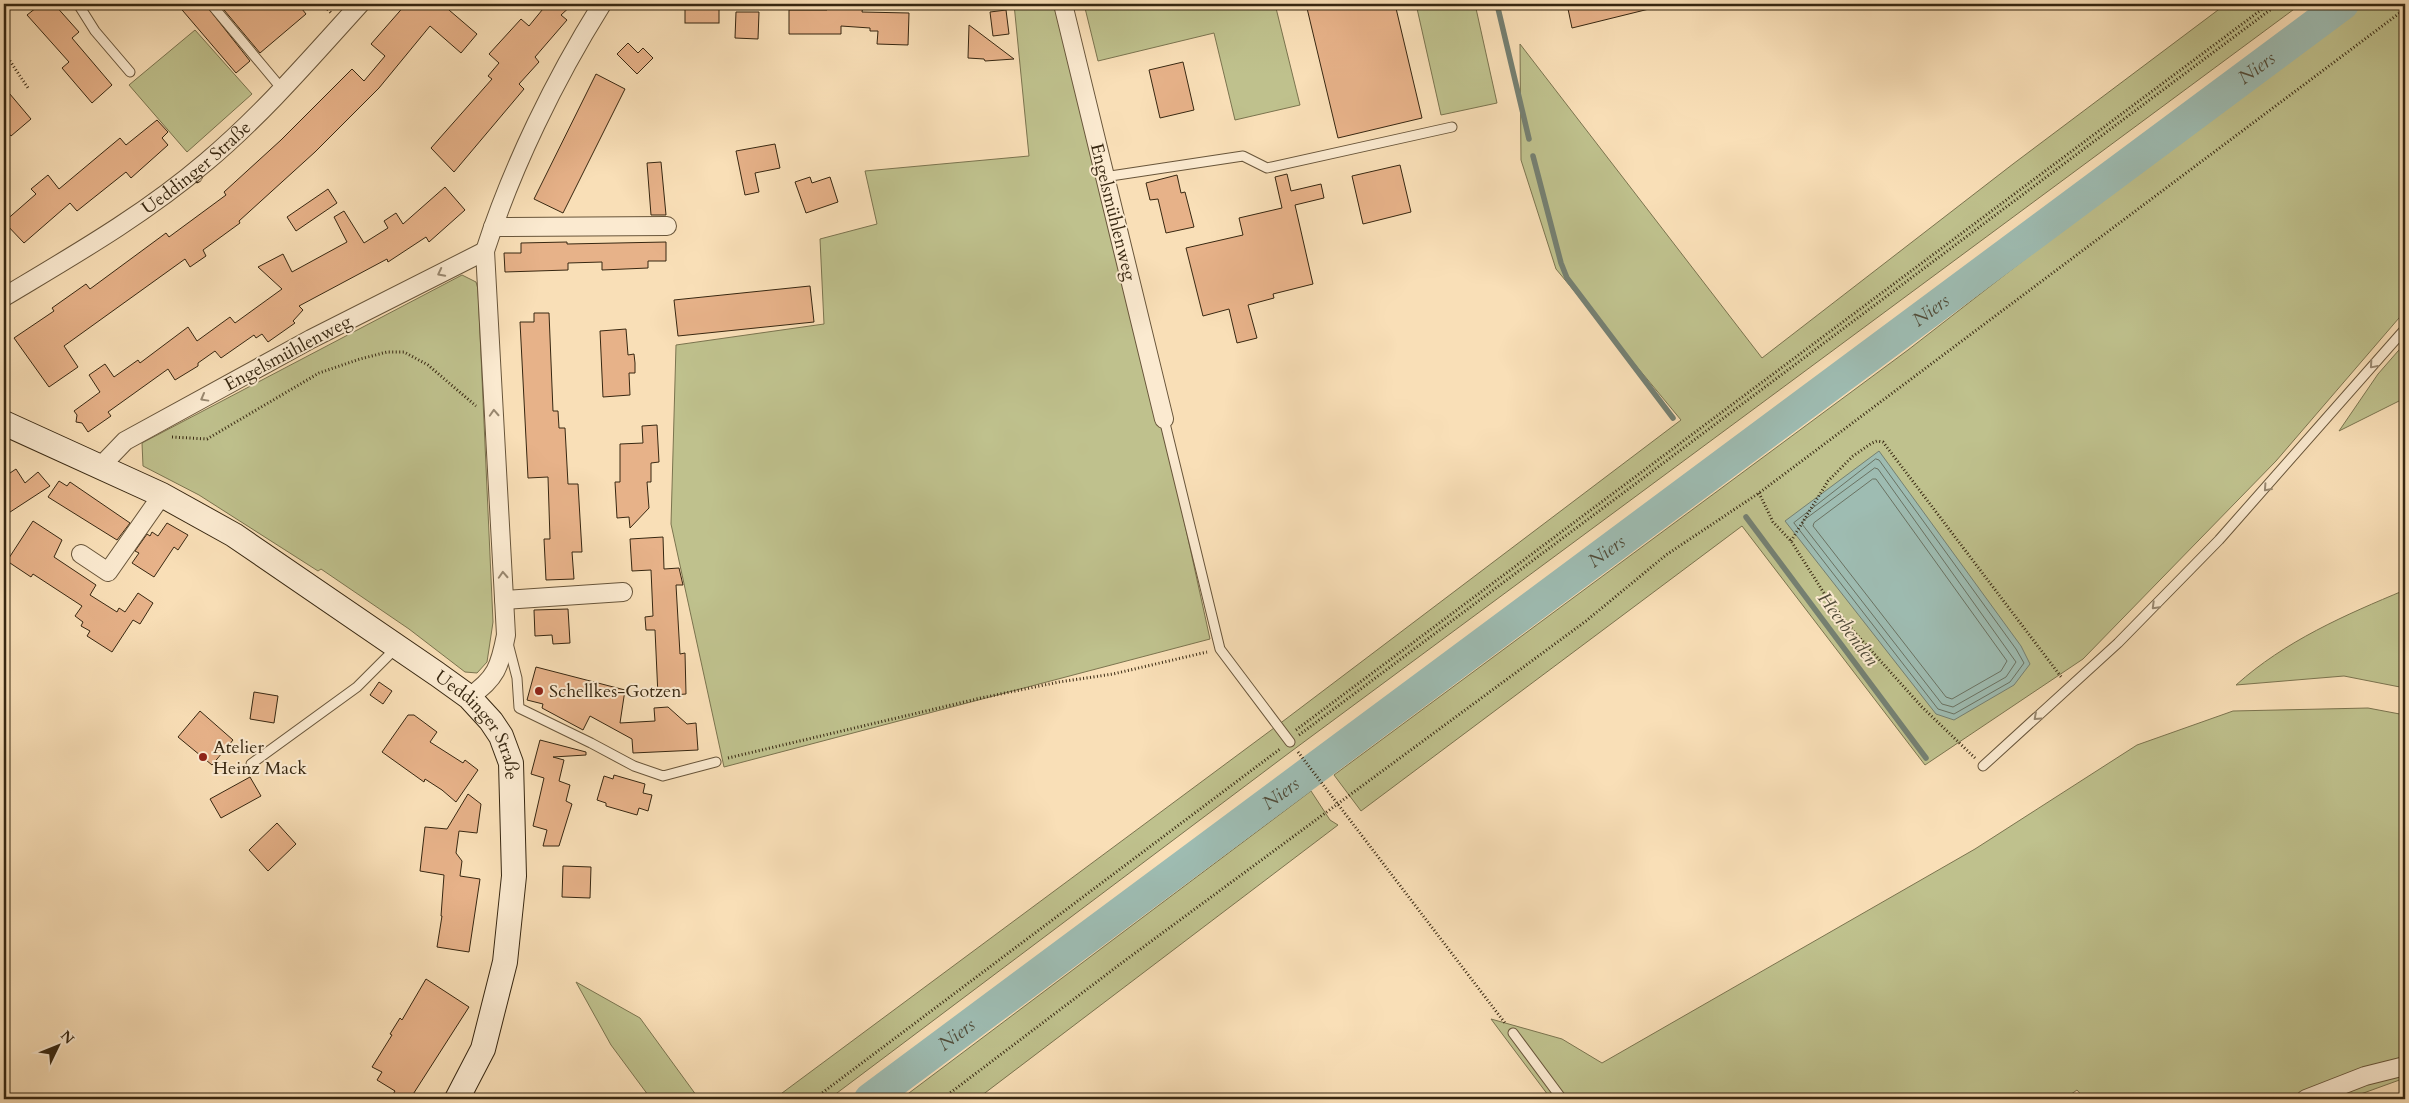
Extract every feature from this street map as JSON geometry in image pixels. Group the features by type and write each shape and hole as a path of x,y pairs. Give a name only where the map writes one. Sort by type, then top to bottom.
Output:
{"street":[{"name":"Ueddinger Straße","path":"4,297 124,226 207,162 282,89 360,4"},
{"path":"469,697 484,687 493,677 502,659 506,635 485,251 501,201 574,49 602,4"},
{"name":"Engelsmühlenweg","path":"1063,4 1164,419"},
{"path":"492,227 667,226"},
{"name":"Engelsmühlenweg","path":"100,467 125,441 311,339 485,251"},
{"name":"Ueddinger Straße","path":"4,423 162,495 234,536 469,697 491,721 501,736 511,763 514,876 505,962 483,1050 457,1099"},
{"path":"81,554 108,572 162,495"},
{"path":"504,600 623,592"},
{"path":"2306,1099 2365,1076 2405,1066"}],"lane":[{"path":"78,4 95,31 130,72"},
{"path":"211,4 282,89"},
{"path":"1104,176 1243,156 1267,168 1452,127"},
{"path":"1982,766 2118,643 2220,540 2405,328"},
{"path":"1164,419 1220,649 1290,741"},
{"path":"506,635 517,678 518,708 590,742 634,766 662,776 716,762"},
{"path":"250,764 357,688 397,647"},
{"path":"1513,1033 1562,1099"}],"path":[{"path":"814,1099 2269,4"},
{"path":"1290,741 2278,4"},
{"path":"942,1099 1586,621 1666,554 1759,493 2405,9"},
{"path":"4,52 28,88"},
{"path":"146,430 152,435 207,439 319,373 387,352 404,352 428,365 494,421"},
{"path":"1791,541 1834,475 1872,443 1877,441 1883,442 2070,688"},
{"path":"1759,493 1773,522 1791,541 1824,593 1868,648 1922,707 1982,766"},
{"path":"716,762 728,757 981,698 1059,682 1113,674 1220,649"},
{"path":"1290,741 1513,1033"}],"green space":[{"path":"1014,4 1071,4 1210,639 724,767 671,524 676,345 824,324 820,239 877,224 865,171 1029,156"},
{"path":"1084,4 1275,4 1300,105 1235,120 1214,33 1098,61"},
{"path":"1416,4 1475,4 1497,103 1441,115"},
{"path":"2226,4 2301,4 1289,753 829,1099 774,1099 1274,728 1681,420 1556,269 1521,160 1520,44 1762,358 2013,164"},
{"path":"2365,4 2405,4 2405,311 2276,461 2083,659 1925,765 1742,526 1361,811 1334,775 1908,350 2060,232"},
{"path":"195,30 252,94 187,152 129,85"},
{"path":"462,275 476,282 478,289 493,622 487,662 477,673 465,672 409,629 321,569 318,571 199,495 143,466 142,443"},
{"path":"2405,343 2405,398 2339,431 2378,374"},
{"path":"2405,590 2405,688 2344,676 2236,685 2275,655 2316,630"},
{"path":"2368,708 2405,715 2405,1078 2347,1099 2085,1099 2077,1090 2064,1099 1551,1099 1491,1019 1562,1039 1602,1063 1975,849 2137,745 2233,711"},
{"path":"1311,791 1330,820 1338,825 977,1099 901,1099"},
{"path":"576,982 640,1018 699,1099 651,1099 611,1045"}],"water":[{"path":"1879,451 2021,646 2030,664 2014,685 1954,720 1936,714 1785,521"}],"building":[{"path":"41,4 54,4 79,32 72,38 112,85 92,103 62,68 69,62 27,15"},
{"path":"177,4 205,4 250,61 236,73"},
{"path":"219,4 298,4 306,14 260,53"},
{"path":"406,4 442,4 477,34 461,53 430,26 379,88 315,152 239,221 240,223 203,250 206,256 190,267 185,259 64,346 78,367 49,387 14,338 54,311 52,308 86,284 90,289 166,233 169,237 226,195 224,192 281,140 352,69 364,81 385,56 371,44"},
{"path":"547,4 573,4 561,15 567,20 535,57 539,62 519,84 524,89 454,172 431,148 492,79 488,76 499,63 489,54 521,19 529,26"},
{"path":"685,4 719,4 719,23 685,23"},
{"path":"843,4 863,5 862,12 909,13 908,45 877,44 878,31 870,31 870,28 841,26 841,34 789,34 789,10 827,10 827,5 842,6"},
{"path":"1306,4 1395,4 1422,118 1338,138"},
{"path":"1567,4 1648,4 1649,9 1572,28"},
{"path":"1006,10 1009,34 993,36 990,12"},
{"path":"736,12 759,12 758,39 735,38"},
{"path":"969,25 1014,59 985,61 984,59 968,58"},
{"path":"628,43 638,53 643,48 653,58 637,74 617,54"},
{"path":"1183,62 1194,110 1160,118 1149,70"},
{"path":"596,74 625,89 563,213 534,199"},
{"path":"4,87 31,119 11,136 4,128"},
{"path":"157,120 168,132 162,138 168,145 131,178 126,172 77,211 70,203 24,243 4,222 36,194 31,189 48,175 59,189 120,138 126,145"},
{"path":"775,144 780,168 755,173 759,192 745,195 736,151"},
{"path":"661,162 666,215 651,215 647,163"},
{"path":"1400,165 1411,212 1363,224 1352,176"},
{"path":"1287,174 1291,191 1321,184 1324,198 1295,205 1313,284 1273,294 1274,298 1248,305 1257,338 1237,343 1229,309 1203,316 1186,248 1243,235 1239,218 1282,208 1275,177"},
{"path":"1177,175 1181,193 1185,192 1194,227 1166,233 1158,199 1150,200 1146,183"},
{"path":"810,177 812,183 830,177 838,202 806,213 795,182"},
{"path":"445,187 465,210 429,242 426,237 388,262 387,259 299,306 303,310 293,321 295,323 268,342 262,334 256,338 254,335 221,358 215,351 198,363 198,366 175,380 168,369 108,412 111,416 88,432 82,423 76,422 77,415 74,411 100,392 89,375 105,364 114,377 138,360 140,363 188,327 197,341 230,317 235,323 282,289 258,267 283,254 292,272 347,242 334,217 344,211 364,243 388,228 384,221 396,213 403,224"},
{"path":"328,189 337,203 296,231 287,217"},
{"path":"567,242 567,244 666,242 666,261 648,261 648,268 602,270 602,262 568,263 568,270 505,272 504,253 521,253 521,243"},
{"path":"810,286 814,322 678,336 674,300"},
{"path":"534,313 549,313 553,411 558,411 559,428 565,428 568,484 578,484 582,552 572,552 574,579 546,580 544,539 550,539 548,477 528,478 520,322 534,322"},
{"path":"626,329 628,355 634,354 635,363 635,373 629,373 630,395 603,397 600,331"},
{"path":"657,425 659,462 651,463 651,482 647,482 649,508 630,528 629,517 617,518 615,482 620,482 620,444 643,443 642,426"},
{"path":"16,469 25,483 38,472 50,486 4,516 4,477"},
{"path":"59,481 67,486 70,482 130,523 117,540 48,497"},
{"path":"33,521 62,540 54,557 96,585 90,595 117,612 119,608 125,612 138,593 153,603 140,624 133,620 112,652 87,636 90,631 81,626 83,622 75,616 82,606 33,574 31,577 7,561"},
{"path":"167,523 188,535 178,550 174,547 154,577 132,563 139,553 135,551 147,534 150,536 152,532 158,536"},
{"path":"663,537 664,569 679,568 683,585 676,585 680,654 685,653 686,694 658,696 655,630 646,630 645,617 653,616 651,570 632,571 630,539"},
{"path":"568,609 570,643 553,644 552,635 535,636 534,610"},
{"path":"536,667 625,690 620,723 655,721 654,708 668,707 687,724 696,723 698,750 633,753 632,739 590,716 583,730 542,708 543,704 527,700"},
{"path":"379,682 392,691 383,704 370,695"},
{"path":"254,692 278,696 274,723 250,719"},
{"path":"200,711 233,740 212,765 178,737"},
{"path":"408,715 414,715 437,732 430,742 463,763 465,760 478,770 456,802 442,790 425,779 424,782 382,752"},
{"path":"540,740 586,752 586,755 553,757 564,760 559,781 570,785 566,801 572,804 559,846 543,846 547,830 533,826 544,778 531,774"},
{"path":"614,775 645,784 643,793 652,795 648,811 639,808 637,815 606,806 606,803 597,800 604,776 613,779"},
{"path":"250,777 261,796 221,818 210,799"},
{"path":"468,794 481,804 477,833 459,831 456,853 462,861 460,876 480,879 469,952 437,947 442,916 444,875 420,871 425,827 447,829"},
{"path":"277,823 296,844 268,871 249,850"},
{"path":"563,866 591,867 590,898 562,897"},
{"path":"426,979 469,1007 410,1099 390,1099 395,1091 377,1080 382,1072 372,1067 392,1035 390,1034 400,1018 402,1020"}],"waterway":[{"path":"1497,4 1529,139"},
{"name":"Niers","path":"870,1099 2343,4"},
{"path":"1533,156 1561,263 1567,278 1673,418"},
{"name":"Heerbenden","path":"1746,517 1926,758"}],"place":[{"name":"Schellkes-Gotzen","path":"539,691"},
{"name":"Atelier Heinz Mack","path":"203,757"}]}
